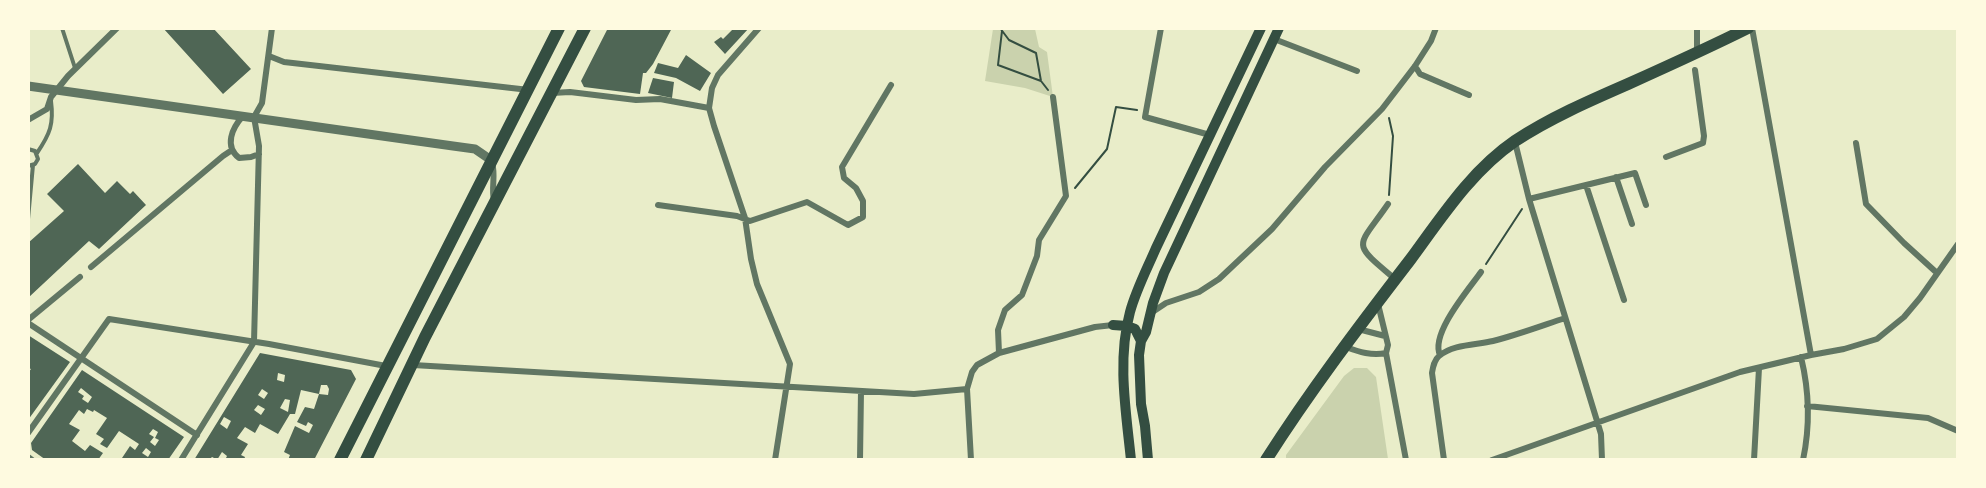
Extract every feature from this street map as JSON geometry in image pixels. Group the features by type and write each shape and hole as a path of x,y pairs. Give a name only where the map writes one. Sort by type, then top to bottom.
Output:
{"main road":[{"path":"340,459 559,28"},
{"path":"366,459 425,337 585,28"},
{"path":"1131,459 1123,376 1127,326 1140,282 1261,28"},
{"path":"1266,459 1395,279 1465,187 1496,155 1515,141 1569,110 1750,28"},
{"path":"1140,341 1146,332 1164,273 1276,34"},
{"path":"1113,325 1135,329 1140,341 1141,404 1148,459"}],"street":[{"path":"28,120 47,109 54,94 75,68 117,28"},
{"path":"181,459 254,342 259,154 254,117 262,103 272,28"},
{"path":"759,28 718,75 712,88 709,108 745,218 757,284 790,364 775,459"},
{"path":"1161,28 1145,117 1210,135"},
{"path":"1150,314 1166,303 1199,292 1219,279 1272,229 1325,167 1382,109 1415,66 1436,28"},
{"path":"1697,28 1697,53"},
{"path":"1750,28 1811,355"},
{"path":"1276,34 1357,71"},
{"path":"269,56 284,62 529,90"},
{"path":"1415,66 1420,74 1469,95"},
{"path":"1666,157 1703,143 1695,70"},
{"path":"658,205 745,218 750,221 807,202 848,225 863,217 863,201 856,188 844,178 842,167 891,85"},
{"path":"28,86 54,94 254,117 475,149 491,160 494,179 492,193 495,203"},
{"path":"552,93 570,92 636,100 660,99 709,108"},
{"path":"999,353 998,330 1005,310 1022,295 1037,256 1040,240 1066,195 1053,97"},
{"path":"243,116 233,128 232,150 239,158 259,154"},
{"path":"1515,141 1529,199 1598,423 1602,459"},
{"path":"1856,143 1866,204 1937,273"},
{"path":"91,267 232,150"},
{"path":"1529,199 1635,173 1646,205"},
{"path":"1616,177 1632,224"},
{"path":"1586,185 1624,300"},
{"path":"1388,204 1362,242 1364,251 1395,279"},
{"path":"1492,459 1740,372 1844,349 1876,339 1904,317 1958,244"},
{"path":"1440,355 1437,349 1442,330 1481,272"},
{"path":"80,277 28,321 198,435"},
{"path":"1378,302 1388,345 1386,353 1406,459"},
{"path":"1444,459 1432,373 1436,359 1440,355 1473,343 1491,341 1565,318"},
{"path":"28,433 109,319 386,366"},
{"path":"971,459 967,389 977,365 999,353 1095,327 1113,325"},
{"path":"1358,329 1385,336"},
{"path":"1346,347 1360,352 1386,353"},
{"path":"1801,357 1804,370 1808,439 1803,459"},
{"path":"412,365 914,394 967,389"},
{"path":"1754,459 1759,368"},
{"path":"860,459 861,391"},
{"path":"1807,406 1928,418 1958,431"}],"lane":[{"path":"62,28 75,68"},
{"path":"37,153 48,137 53,117 54,94"},
{"path":"28,149 33,149 38,159 31,166 28,219"}],"path":[{"path":"1001,29 1009,40 1036,53 1041,81 1053,97"},
{"path":"1001,29 998,65 1041,81"},
{"path":"1066,195 1079,184 1107,149 1116,107 1146,111"},
{"path":"1382,109 1390,120 1393,136 1388,204"},
{"path":"1481,272 1512,221 1529,199"}],"green space":[{"path":"993,29 1035,29 1039,47 1047,52 1053,97 1025,88 985,81"},
{"path":"1354,368 1367,368 1376,377 1388,459 1286,459 1286,455 1344,376"}],"building":[{"path":"163,28 213,28 251,69 223,94"},
{"path":"608,28 672,28 653,64 646,73 643,73 640,94 584,87 581,81"},
{"path":"734,28 749,28 725,54 714,42 721,37 723,39"},
{"path":"686,55 711,73 700,91 676,78 654,73 658,63 678,68"},
{"path":"653,78 674,82 672,98 648,93"},
{"path":"78,164 105,193 117,181 130,194 133,191 146,205 99,249 89,241 28,298 28,243 64,211 47,194"},
{"path":"28,335 70,362 28,420 28,373 31,369 28,368"},
{"path":"260,353 351,370 356,379 314,460 288,460 290,455 284,452 295,426 309,433 313,425 308,422 306,426 297,422 305,407 314,409 319,394 301,390 295,414 290,414 278,434 260,424 255,433 245,427 237,438 248,444 241,455 245,457 244,460 225,460 227,456 222,452 217,460 213,460 212,457 209,460 194,460","holes":["278,373 285,375 284,382 277,380","321,385 327,385 328,395 319,394","262,389 268,393 264,399 258,395","285,399 290,400 288,412 280,408","258,405 265,409 261,415 254,410","224,417 231,421 227,429 220,424"]},
{"path":"82,370 184,437 168,460 124,460 122,458 130,446 135,450 139,444 119,431 107,448 100,444 104,439 96,434 107,418 94,410 93,412 87,409 84,414 79,410 69,424 80,430 72,441 85,451 90,445 103,453 98,460 46,460 32,450 31,443","holes":["81,388 92,397 88,403 78,392","153,429 158,432 155,438 159,440 155,446 150,442 154,437 149,434","146,448 151,452 148,457 142,453"]}]}
